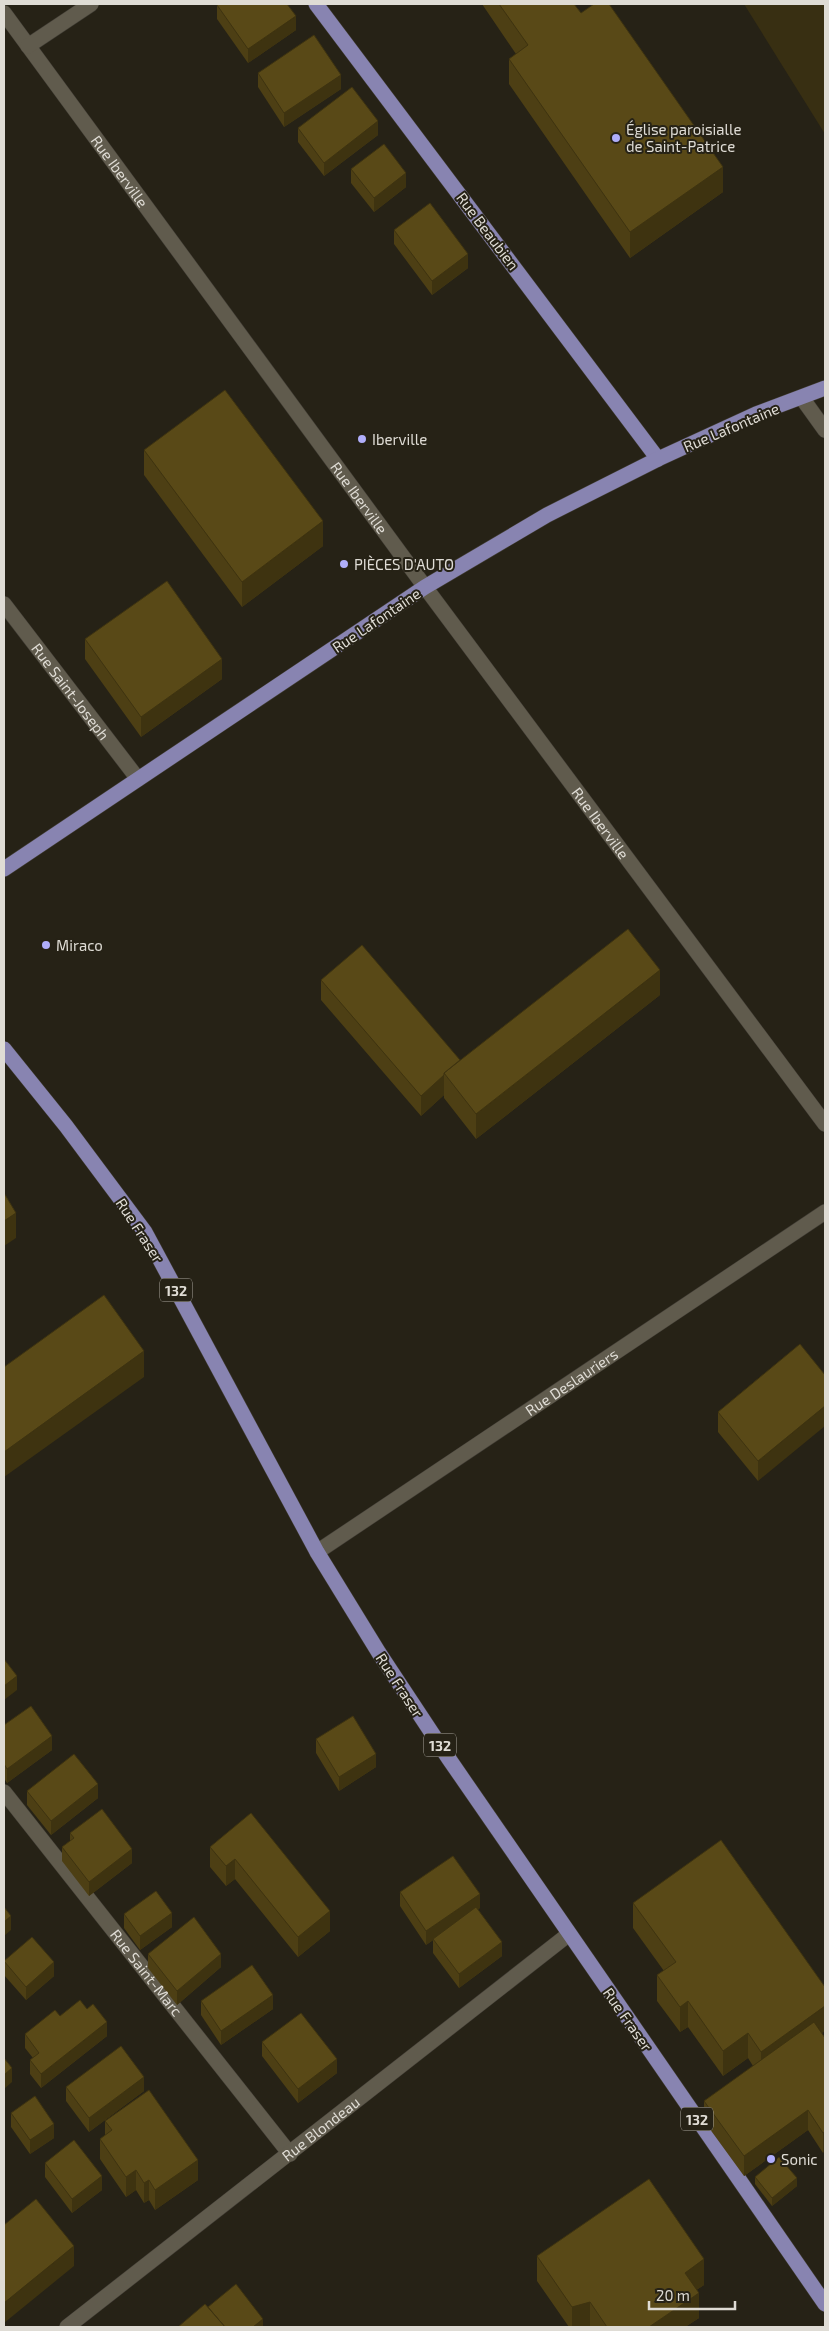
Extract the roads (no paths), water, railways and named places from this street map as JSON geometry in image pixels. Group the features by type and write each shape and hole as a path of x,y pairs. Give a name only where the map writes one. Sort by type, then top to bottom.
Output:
{"main road":[{"name":"Rue Beaubien","path":"316,4 658,459"},
{"name":"Rue Lafontaine","path":"4,869 425,587 547,515 658,459 756,414 825,388"},
{"name":"Rue Fraser","path":"4,1049 66,1126 145,1232 317,1552 395,1678 569,1934 825,2304"}],"street":[{"path":"28,46 90,4"},
{"name":"Rue Iberville","path":"4,13 425,587 825,1124"},
{"path":"802,398 825,430"},
{"name":"Rue Saint-Joseph","path":"4,604 138,779"},
{"name":"Rue Deslauriers","path":"317,1552 825,1212"},
{"name":"Rue Saint-Marc","path":"4,1792 290,2154"},
{"name":"Rue Blondeau","path":"72,2326 569,1934"}],"place":[{"name":"Église paroisialle de Saint-Patrice","path":"616,138"},
{"name":"Iberville","path":"362,439"},
{"name":"PIÈCES D'AUTO","path":"344,564"},
{"name":"Miraco","path":"46,945"},
{"name":"Sonic","path":"771,2159"}]}
